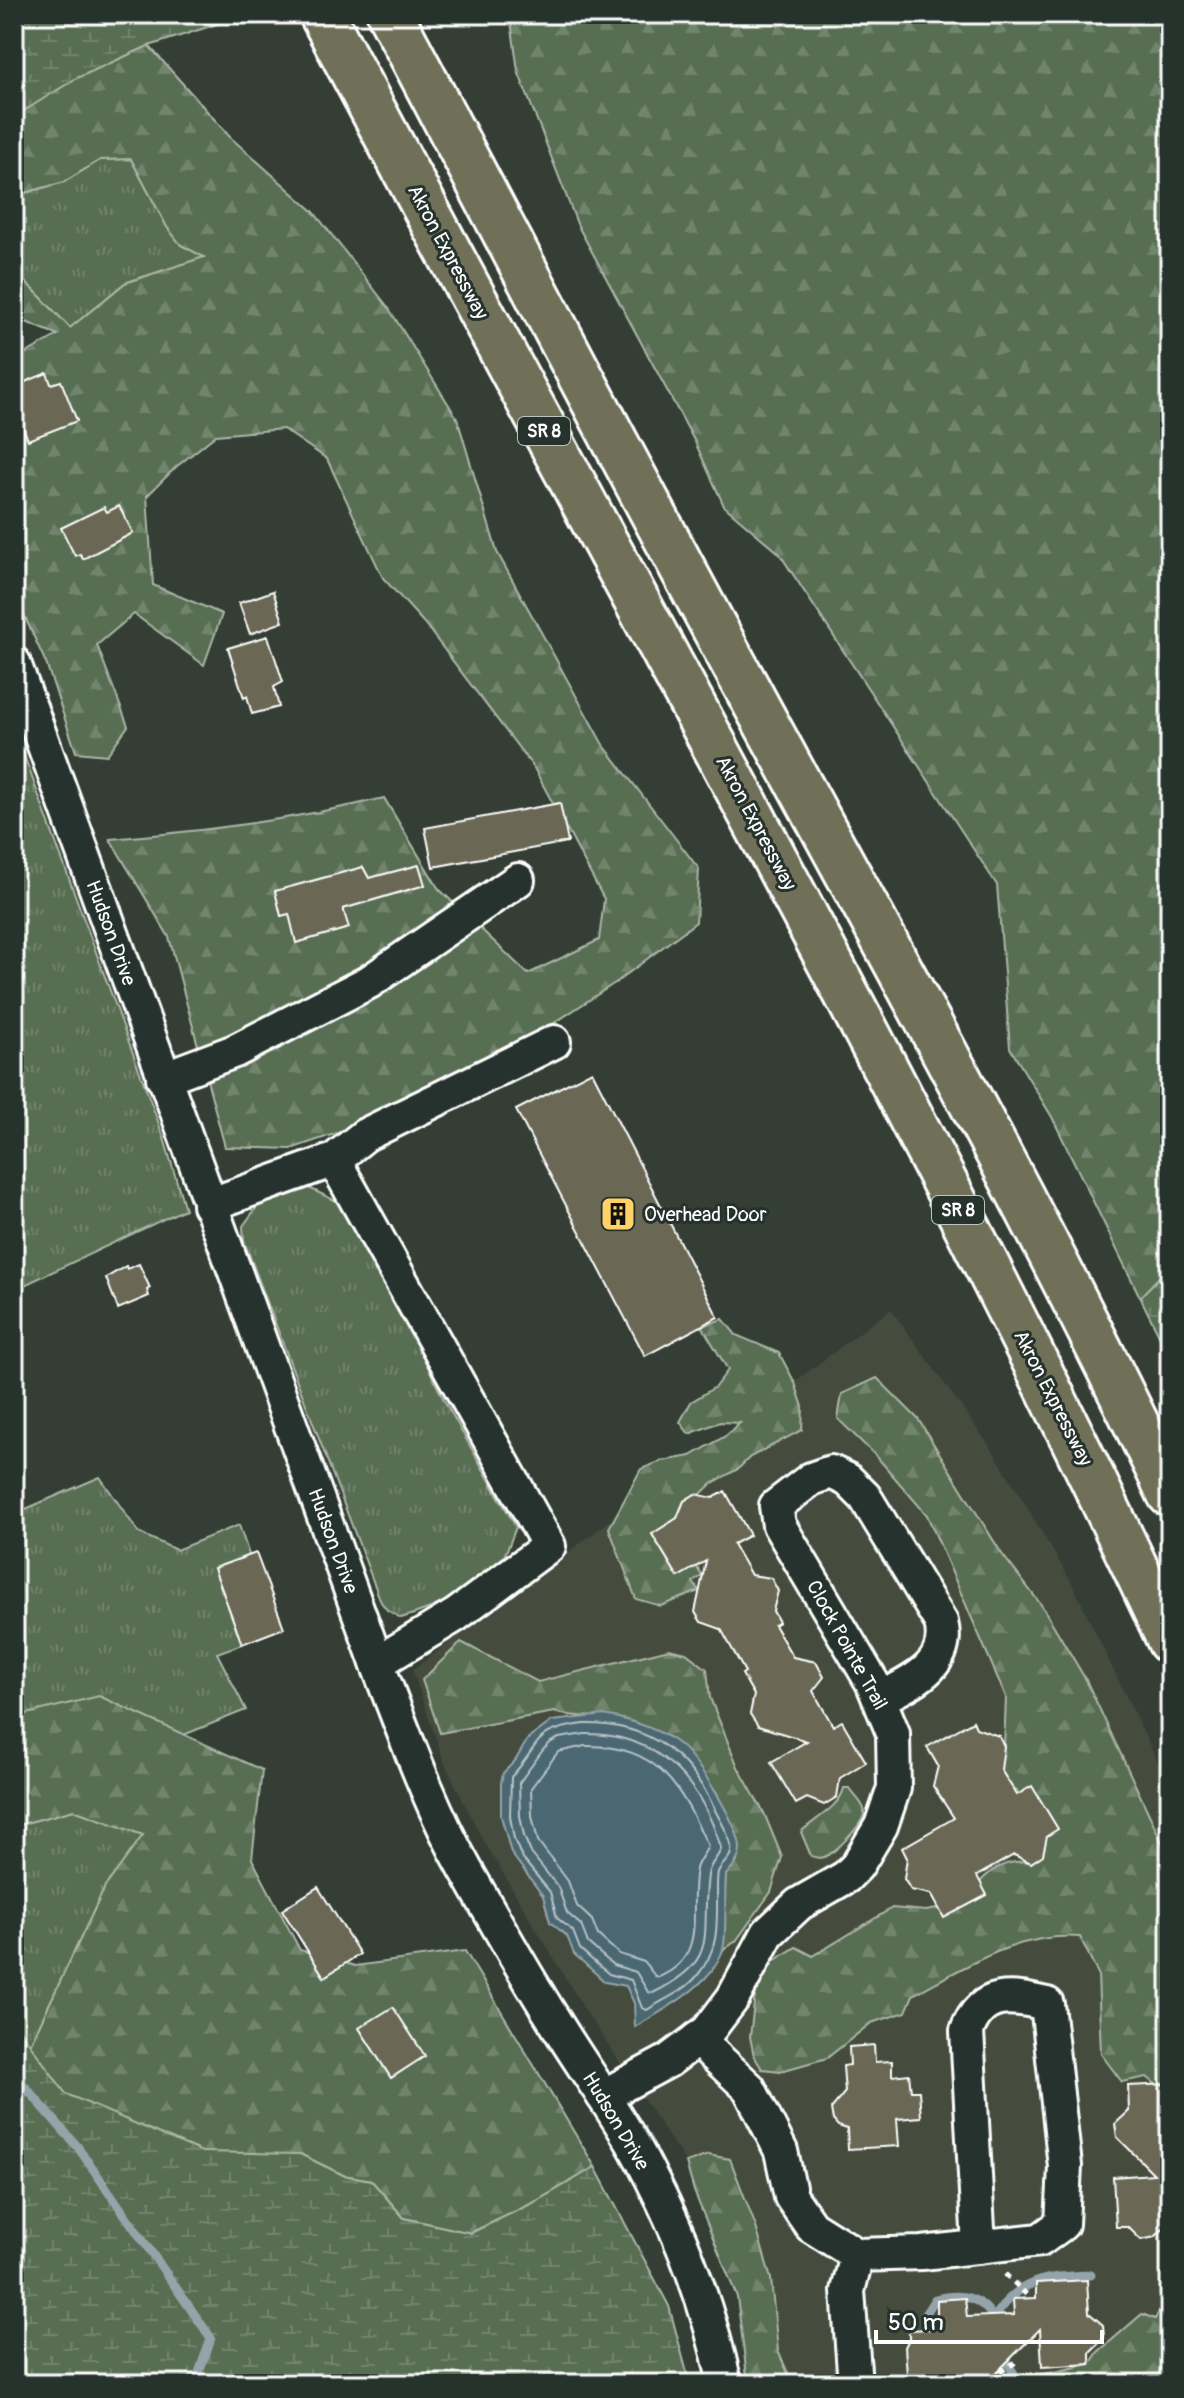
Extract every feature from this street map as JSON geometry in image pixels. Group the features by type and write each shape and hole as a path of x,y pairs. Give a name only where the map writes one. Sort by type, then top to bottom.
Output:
{"highway":[{"name":"Akron Expressway","path":"322,14 855,1010 1084,1457 1170,1641"},
{"name":"SR 8","path":"399,32 732,662 932,1026 1109,1366 1170,1494"}],"street":[{"name":"Hudson Drive","path":"14,663 209,1205 419,1770 463,1865 552,2017 632,2142 692,2266 711,2325 725,2384"},
{"path":"163,1078 235,1051 369,982 518,880"},
{"path":"209,1205 334,1160 365,1135 554,1042"},
{"path":"334,1160 549,1546 456,1615 377,1663"},
{"name":"Clock Pointe Trail","path":"603,2096 668,2061 708,2031 733,1998 768,1933 799,1904 846,1877 857,1866 881,1826 894,1788 893,1733 879,1699 872,1682 779,1525 776,1506 811,1479 831,1472 848,1480 865,1497 941,1622 944,1632 941,1652 930,1668 920,1677 879,1699"},
{"path":"697,2039 749,2088 781,2151 791,2197 811,2226 857,2255 922,2253 979,2247 1040,2240 1062,2224 1065,2166 1047,2004 1006,1998 989,2001 977,2010 967,2031 979,2247"},
{"path":"855,2384 848,2291 857,2255"}],"path":[{"path":"1015,2285 1030,2298"},
{"path":"1000,2372 1016,2362"}],"shaded area":[{"path":"891,1309 996,1455 1072,1583 1170,1788 1170,2384 748,2384 737,2297 694,2191 686,2163 584,2009 480,1835 445,1764 412,1670"}],"green space":[{"path":"14,14 248,14 146,47 77,78 14,117"},
{"path":"510,14 1170,14 1170,1266 1140,1297 1052,1117 1010,1048 997,885 779,553 724,506 695,442 578,226 518,71"},
{"path":"142,38 231,138 313,211 388,307 457,418 497,552 602,743 699,869 696,922 618,981 442,1097 291,1149 225,1147 169,937 110,839 248,824 384,798 439,889 528,974 599,940 604,899 534,768 424,623 383,578 327,459 283,429 216,435 176,467 147,496 153,585 222,614 204,665 134,614 97,645 128,726 107,755 76,752 46,663 14,593 14,360 58,335 26,322 14,322 14,273 70,328 125,283 204,257 181,245 167,227 131,159 100,160 64,182 14,196 14,64"},
{"path":"131,159 167,227 181,245 205,257 125,283 70,328 14,273 14,196 64,182 100,160"},
{"path":"14,728 164,1138 185,1209 14,1290"},
{"path":"303,1185 340,1203 364,1234 444,1400 516,1527 497,1567 477,1585 401,1618 387,1610 381,1602 244,1241 243,1226 262,1200"},
{"path":"1170,1266 1170,1357 1140,1297"},
{"path":"723,1319 736,1335 779,1353 795,1383 803,1407 802,1430 750,1457 700,1495 695,1494 684,1501 679,1513 681,1516 652,1534 678,1577 696,1566 702,1576 693,1582 699,1591 661,1606 636,1599 609,1528 641,1469 662,1461 691,1456 727,1435 740,1423 720,1422 689,1434 680,1422 691,1402 715,1387 728,1370 702,1326"},
{"path":"877,1378 918,1419 1002,1554 1042,1606 1086,1680 1170,1859 1170,2096 1147,2077 1122,2082 1101,2054 1098,1974 1080,1937 1035,1940 972,1963 913,1995 906,2012 871,2023 827,2058 781,2071 762,2069 754,2056 750,2037 755,1995 772,1962 796,1947 813,1956 892,1908 926,1911 964,1904 976,1886 991,1872 1008,1863 1030,1862 1020,1794 996,1763 1004,1746 1006,1697 927,1515 877,1457 838,1419 842,1394"},
{"path":"100,1477 139,1533 176,1550 239,1525 249,1555 214,1568 242,1644 217,1653 246,1710 166,1742 14,1742 14,1514"},
{"path":"461,1642 538,1682 669,1649 686,1653 707,1669 710,1698 738,1767 764,1813 782,1857 771,1892 736,1941 722,1951 726,1874 737,1862 736,1835 716,1791 638,1724 628,1720 554,1712 440,1733 422,1680"},
{"path":"99,1696 262,1770 252,1859 300,1950 355,1966 465,1951 595,2167 535,2202 470,2233 404,2218 371,2180 343,2175 300,2154 268,2206 66,2094 30,2045 105,1887 143,1835 74,1810 14,1826 14,1717"},
{"path":"844,1788 849,1788 863,1806 861,1821 829,1855 820,1858 811,1856 801,1832 832,1807"},
{"path":"74,1810 144,1835 105,1887 30,2045 14,2022 14,1826"},
{"path":"14,2022 66,2094 202,2152 300,2154 343,2175 371,2180 404,2218 471,2233 535,2202 595,2167 669,2306 690,2384 14,2384"},
{"path":"708,2155 730,2159 756,2227 771,2279 778,2351 793,2384 748,2384 737,2297 694,2191 686,2163"},
{"path":"1170,2292 1170,2384 1025,2384 1026,2378 1090,2364 1098,2352 1142,2314 1155,2319"}],"water":[{"path":"604,1715 644,1726 680,1745 697,1764 716,1794 733,1824 740,1848 734,1866 726,1875 725,1935 720,1957 712,1970 688,1993 635,2027 634,2003 626,1986 605,1982 574,1954 567,1936 550,1922 543,1896 511,1853 501,1816 503,1773 515,1761 528,1739 552,1721"}],"building":[{"path":"47,373 51,384 61,381 77,421 28,440 14,404 14,391 22,388 20,384"},
{"path":"119,506 133,533 83,559 80,554 75,556 61,528 104,507 107,512"},
{"path":"273,591 283,622 250,634 239,603"},
{"path":"268,636 283,682 274,687 279,707 252,714 228,648"},
{"path":"560,803 568,842 433,867 425,828"},
{"path":"419,865 425,885 343,909 349,928 296,943 289,914 281,916 275,891 363,867 369,878"},
{"name":"Overhead Door","path":"592,1071 718,1317 645,1356 516,1110"},
{"path":"139,1264 150,1288 147,1290 149,1296 118,1309 106,1278 126,1266 127,1269"},
{"path":"725,1491 750,1535 733,1544 751,1575 771,1578 778,1591 773,1611 779,1622 774,1625 793,1657 816,1662 824,1677 813,1691 833,1726 842,1721 866,1762 840,1778 837,1797 824,1805 807,1798 796,1804 771,1762 807,1741 758,1726 750,1714 754,1695 742,1674 745,1672 721,1629 701,1622 695,1612 706,1561 678,1577 652,1534 677,1518 684,1501 695,1494 713,1498"},
{"path":"256,1553 284,1628 242,1644 214,1568"},
{"path":"973,1721 976,1728 999,1736 1004,1746 1001,1770 1017,1795 1032,1786 1058,1829 1047,1836 1043,1855 1031,1863 1014,1855 977,1876 987,1895 944,1918 931,1894 911,1890 904,1879 907,1858 902,1848 954,1818 933,1786 938,1766 927,1747"},
{"path":"318,1887 360,1954 324,1977 282,1910"},
{"path":"393,2007 425,2056 391,2078 359,2028"},
{"path":"874,2045 875,2062 892,2061 892,2076 909,2074 911,2091 919,2091 921,2117 897,2119 899,2146 848,2149 847,2129 833,2120 831,2109 845,2092 843,2066 850,2065 849,2047"},
{"path":"1170,2084 1170,2222 1155,2237 1141,2240 1128,2227 1116,2227 1113,2177 1154,2174 1117,2137 1115,2124 1129,2111 1128,2086"},
{"path":"1087,2280 1089,2313 1103,2325 1104,2338 1090,2352 1090,2364 1042,2367 1040,2329 985,2384 933,2384 933,2373 907,2375 905,2347 909,2330 930,2329 930,2318 937,2318 937,2300 965,2298 967,2317 1014,2315 1013,2299 1036,2298 1036,2283"}],"waterway":[{"path":"14,2074 77,2146 211,2338 195,2384"},
{"path":"994,2319 1013,2295 1035,2282 1091,2275"},
{"path":"924,2316 935,2299 955,2296 979,2303 997,2325"},
{"path":"1003,2355 1020,2384"}],"place":[{"name":"Overhead Door","path":"618,1214"}]}
